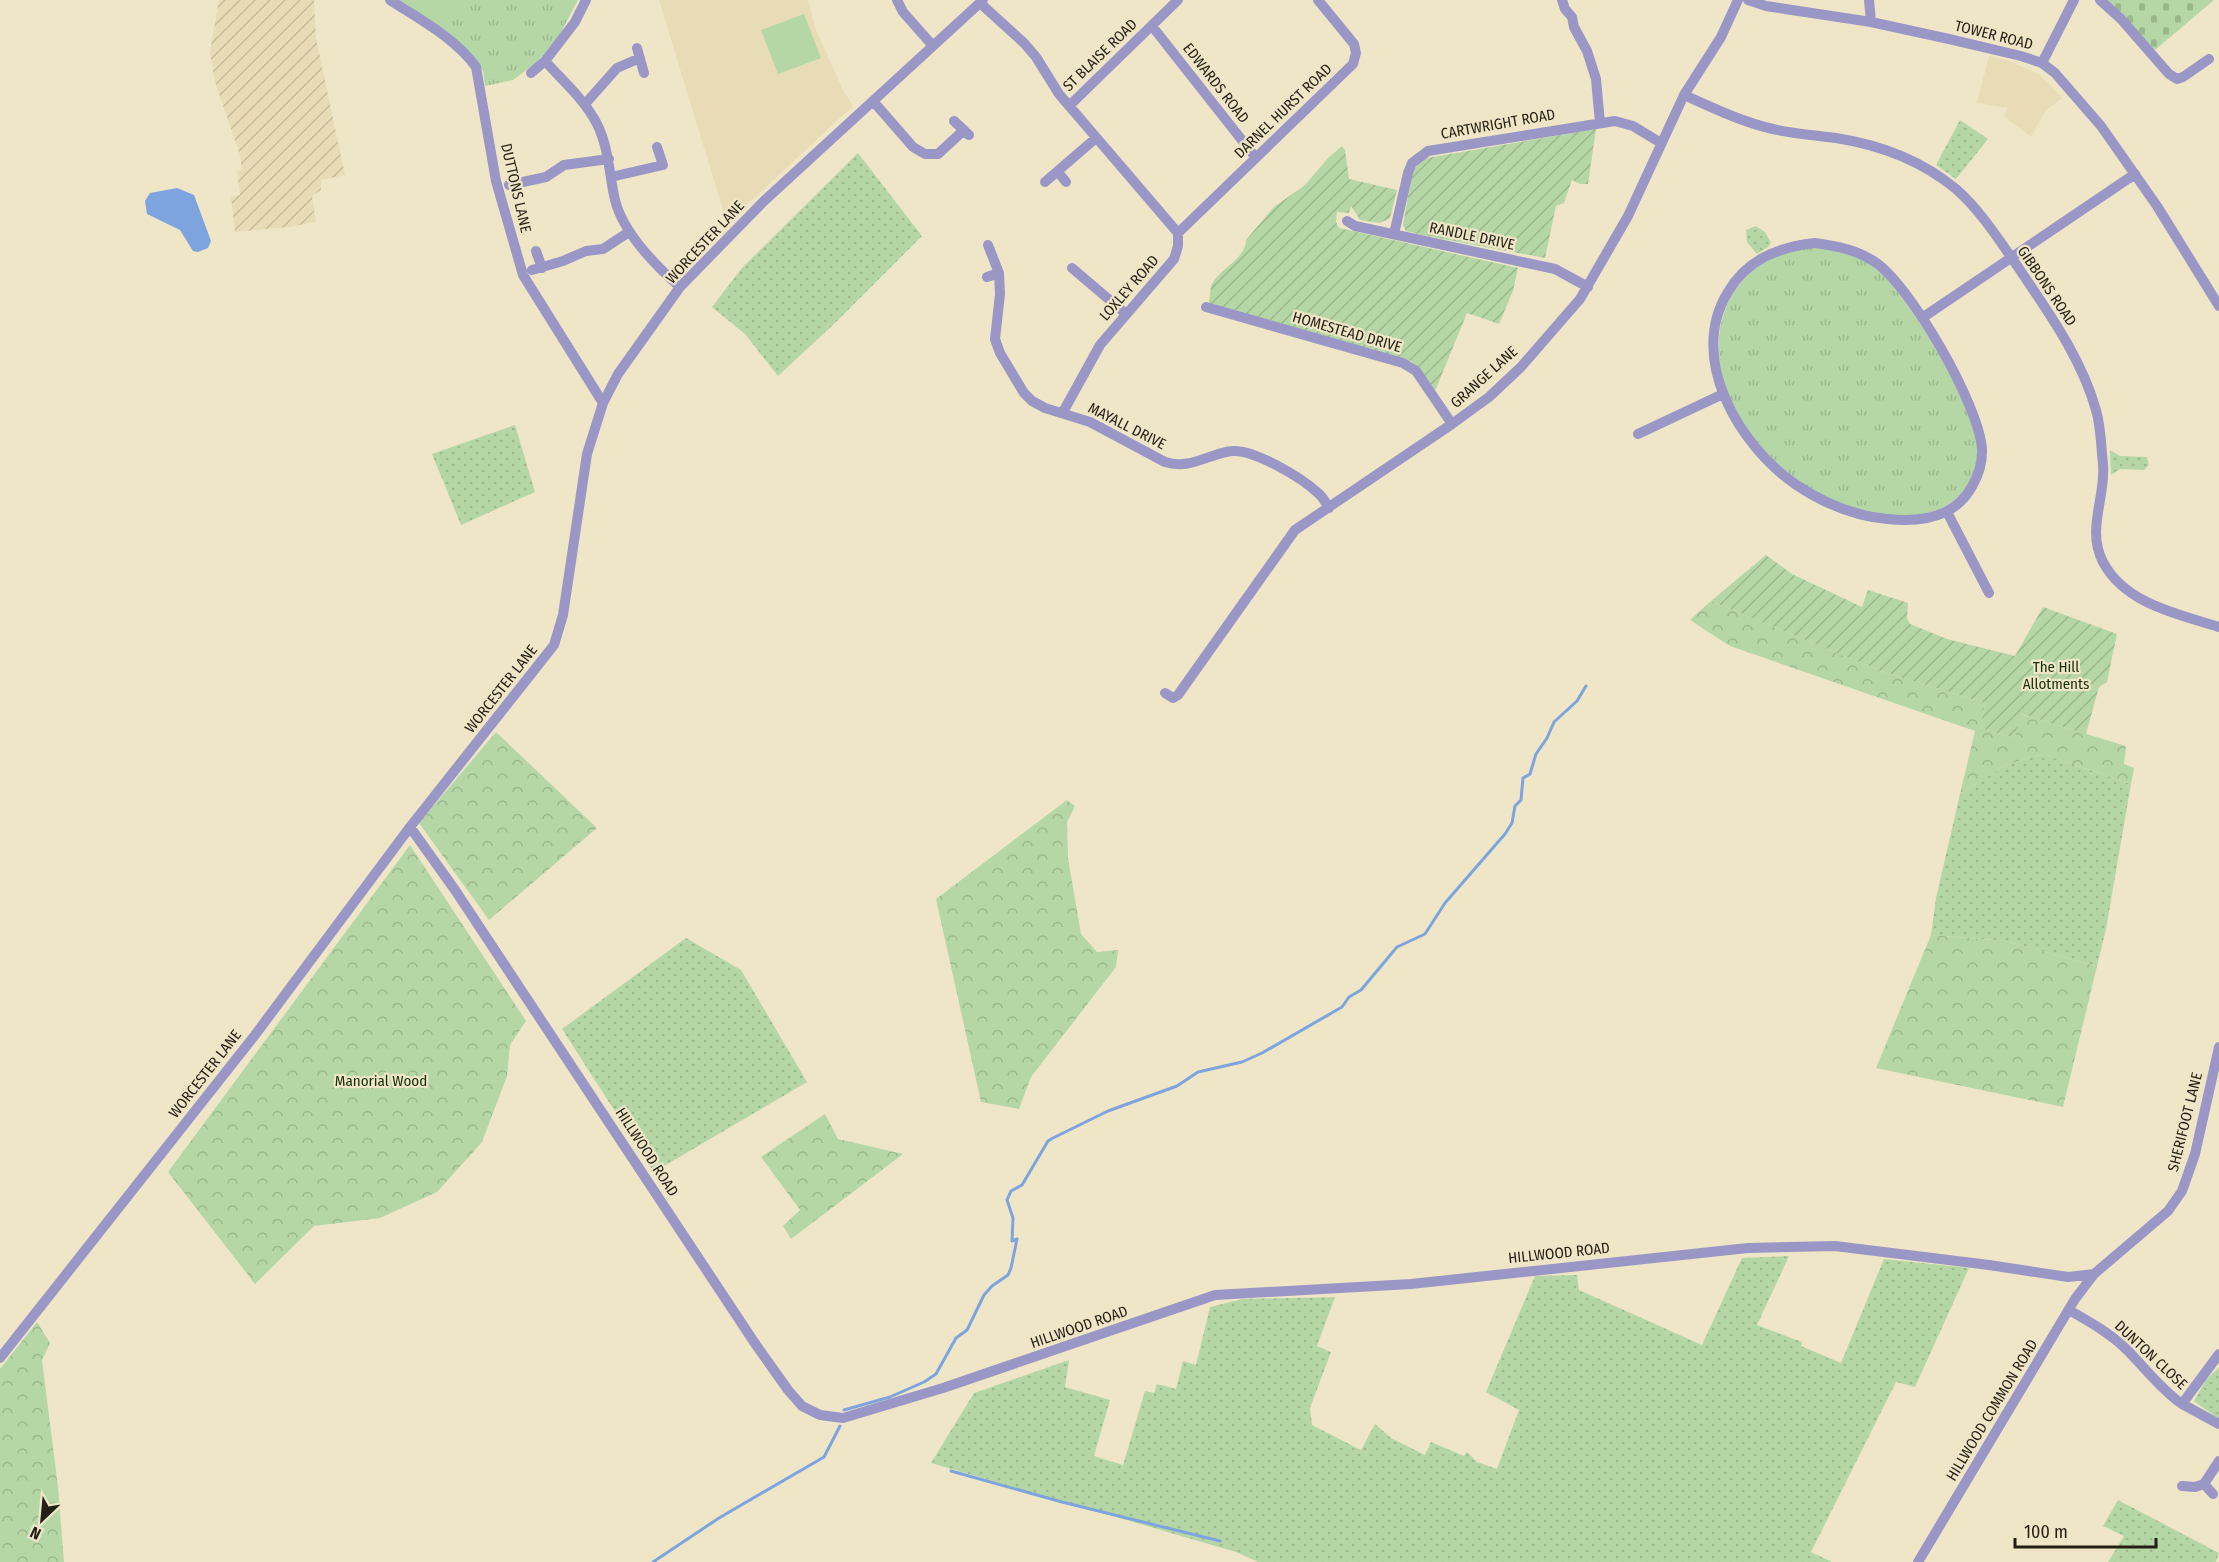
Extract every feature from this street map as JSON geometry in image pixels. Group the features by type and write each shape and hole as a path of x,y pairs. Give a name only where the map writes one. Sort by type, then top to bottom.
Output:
{"street":[{"name":"DUTTONS LANE","path":"390,0 465,53 476,67 496,181 523,274 603,403"},
{"path":"531,73 545,61 575,22 586,0"},
{"path":"897,0 912,25 933,46"},
{"name":"ST BLAISE ROAD","path":"1069,106 1178,0"},
{"name":"DARNEL HURST ROAD","path":"1178,233 1353,64 1356,53 1354,44 1318,0"},
{"path":"1562,0 1587,51 1596,79 1600,123"},
{"name":"GRANGE LANE","path":"1165,693 1173,698 1178,695 1295,530 1489,397 1521,367 1580,299 1628,216 1684,95 1721,37 1738,0"},
{"name":"TOWER ROAD","path":"1748,0 1766,6 1871,22 2004,52 2042,63 2055,73 2101,126 2135,174 2219,306"},
{"path":"1869,0 1871,22"},
{"path":"2042,63 2074,0"},
{"path":"2100,0 2121,19 2169,74 2177,79 2209,59"},
{"name":"WORCESTER LANE","path":"0,1358 248,1044 410,827 554,645 563,615 587,454 603,403 624,365 680,287 764,201 982,1"},
{"path":"982,1 1024,43 1069,106 1178,233"},
{"name":"EDWARDS ROAD","path":"1152,26 1256,159"},
{"path":"585,104 617,68 638,53 644,73"},
{"path":"545,61 585,104 601,132 609,159 610,177 620,216 629,232 680,287"},
{"name":"GIBBONS ROAD","path":"1684,95 1751,123 1775,130 1860,142 1887,149 1931,171 1967,200 1988,224 2011,257 2077,360 2096,412 2103,468 2096,530 2098,550 2103,562 2117,581 2128,591 2144,600 2168,611 2219,627"},
{"path":"873,101 914,147 926,154 938,154 966,132 954,121"},
{"name":"CARTWRIGHT ROAD","path":"1394,234 1412,163 1428,151 1615,121 1633,126 1661,143"},
{"path":"1046,182 1096,138"},
{"path":"610,177 663,165 657,147"},
{"path":"514,180 546,177 564,165 609,159"},
{"path":"1058,172 1066,182"},
{"path":"1922,318 2135,174"},
{"name":"RANDLE DRIVE","path":"1347,221 1355,226 1555,269 1588,287"},
{"path":"536,251 537,269 586,251 603,249 629,232"},
{"name":"LOXLEY ROAD","path":"1063,412 1100,345 1174,259 1178,246 1178,233"},
{"path":"1815,243 1840,246 1860,253 1877,263 1894,279 1922,318 1956,375 1975,417 1982,450 1981,466 1976,480 1957,505 1947,512 1924,519 1901,520 1865,516 1829,503 1795,484 1770,463 1742,428 1723,394 1716,375 1712,341 1716,317 1724,298 1744,271 1780,249 1815,243"},
{"name":"MAYALL DRIVE","path":"988,245 999,273 1000,294 995,339 1000,353 1024,393 1032,401 1045,408 1090,422 1165,462 1176,465 1186,465 1233,451 1266,459 1319,494 1329,508"},
{"path":"1072,268 1086,273 1126,314"},
{"path":"987,277 999,273"},
{"name":"HOMESTEAD DRIVE","path":"1206,307 1403,363 1416,371 1452,424"},
{"path":"1638,434 1723,394"},
{"path":"1947,512 1989,593"},
{"name":"HILLWOOD ROAD","path":"410,827 455,890 754,1342 802,1406 828,1418 843,1418 910,1399 1215,1295 1411,1284 1748,1248 1835,1246 2068,1277 2094,1274"},
{"name":"SHERIFOOT LANE","path":"2094,1274 2168,1211 2182,1191 2195,1154 2219,1047"},
{"name":"HILLWOOD COMMON ROAD","path":"1918,1562 2075,1299 2094,1274"},
{"path":"2068,1277 2075,1299"},
{"name":"DUNTON CLOSE","path":"2069,1310 2123,1346 2166,1393 2219,1424"},
{"name":"DUNTON CLOSE","path":"2182,1404 2219,1353"},
{"path":"2182,1486 2195,1487 2204,1484 2219,1461"},
{"path":"2204,1484 2213,1494"}],"shaded area":[{"path":"219,0 314,0 316,38 345,175 321,180 321,190 312,196 316,222 235,232 231,197 240,195 237,171 242,170 240,155 215,82 210,52"},
{"path":"659,0 808,0 816,30 843,90 853,106 727,223"},
{"path":"1989,56 2007,60 2040,75 2062,98 2045,111 2031,137 2004,116 2008,108 1977,103"}],"green space":[{"path":"400,0 578,0 560,34 537,62 513,80 485,86 483,71 470,54 399,2"},
{"path":"406,0 450,0 437,20"},
{"path":"2104,0 2214,0 2155,50"},
{"path":"804,14 821,58 778,74 761,30"},
{"path":"1960,120 1988,139 1956,179 1936,165"},
{"path":"1596,129 1588,184 1580,184 1572,180 1564,203 1556,206 1545,258 1406,231 1403,225 1411,179 1417,164 1427,158"},
{"path":"1342,146 1345,150 1349,179 1397,190 1390,218 1380,223 1360,220 1351,206 1349,213 1337,212 1336,222 1339,228 1518,268 1513,291 1499,324 1467,313 1435,391 1411,361 1209,303 1212,284 1241,253 1246,240 1274,207 1305,185 1328,158"},
{"path":"858,153 922,236 778,376 745,334 712,307 742,268"},
{"path":"1756,226 1765,232 1771,243 1757,254 1747,242 1746,230"},
{"path":"1812,246 1856,256 1879,271 1908,305 1955,384 1967,410 1978,452 1969,483 1953,501 1942,508 1924,514 1899,516 1863,511 1826,498 1792,476 1762,448 1738,415 1723,379 1719,342 1727,305 1735,290 1765,260 1782,253"},
{"path":"515,425 535,492 461,525 432,454"},
{"path":"2110,450 2120,456 2147,457 2149,465 2144,470 2120,469 2111,475"},
{"name":"The Hill Allotments","path":"1766,555 1792,574 1862,607 1868,590 1908,603 1907,618 1910,624 1947,639 2015,656 2043,607 2117,634 2107,682 2099,687 2086,734 2021,714 2015,738 1980,728 1985,703 1881,671 1711,601"},
{"path":"1711,601 1881,671 1985,703 1980,728 2015,738 2020,714 2126,746 2124,764 2134,768 2131,784 2043,754 2005,765 1960,794 1975,731 1730,646 1690,620"},
{"path":"496,732 597,828 489,920 419,823"},
{"path":"2043,754 2131,784 2106,929 2097,966 2006,941 1931,935 1936,898 1960,794 2005,765"},
{"path":"1067,800 1075,806 1067,822 1068,858 1081,934 1097,952 1118,950 1116,967 1031,1077 1019,1109 981,1102 936,899"},
{"name":"Manorial Wood","path":"410,845 526,1021 510,1045 507,1076 482,1142 437,1192 380,1218 314,1226 255,1284 168,1172"},
{"path":"1931,935 2006,941 2097,966 2063,1107 1876,1068"},
{"path":"686,938 741,970 807,1082 654,1172 562,1029"},
{"path":"825,1114 838,1139 903,1154 791,1239 783,1226 800,1210 761,1157"},
{"path":"1789,1256 1757,1325 1802,1342 1801,1346 1841,1363 1884,1259 1969,1268 1915,1387 1896,1382 1811,1552 1832,1562 1258,1562 1236,1552 931,1463 974,1393 1069,1360 1065,1387 1110,1400 1094,1456 1123,1465 1145,1391 1154,1393 1157,1384 1176,1389 1183,1361 1196,1365 1210,1307 1243,1299 1335,1297 1317,1346 1331,1352 1310,1408 1312,1425 1361,1450 1375,1424 1391,1438 1425,1455 1431,1442 1464,1456 1467,1452 1477,1462 1497,1469 1519,1410 1486,1392 1535,1276 1577,1275 1579,1290 1702,1345 1742,1258"},
{"path":"37,1322 50,1343 42,1360 58,1487 64,1562 0,1562 0,1369"},
{"path":"2219,1367 2219,1419 2194,1401 2206,1380"},
{"path":"2118,1500 2219,1553 2216,1562 2108,1562 2124,1536 2103,1526"}],"water":[{"path":"177,188 194,195 211,241 208,248 198,252 193,251 180,230 147,214 145,201 150,193"}],"waterway":[{"path":"844,1410 890,1397 936,1374 956,1338 967,1330 984,1295 1008,1275 1017,1239 1012,1241 1013,1218 1007,1200 1011,1191 1022,1185 1048,1141 1108,1111 1177,1086 1198,1072 1242,1062 1262,1053 1342,1007 1349,997 1361,990 1397,947 1425,934 1445,903 1505,834 1512,823 1515,806 1521,800 1523,778 1530,774 1536,754 1554,722 1577,701 1586,686"},
{"path":"653,1562 719,1518 824,1457 840,1426"},
{"path":"951,1471 1062,1502 1220,1541"}]}
